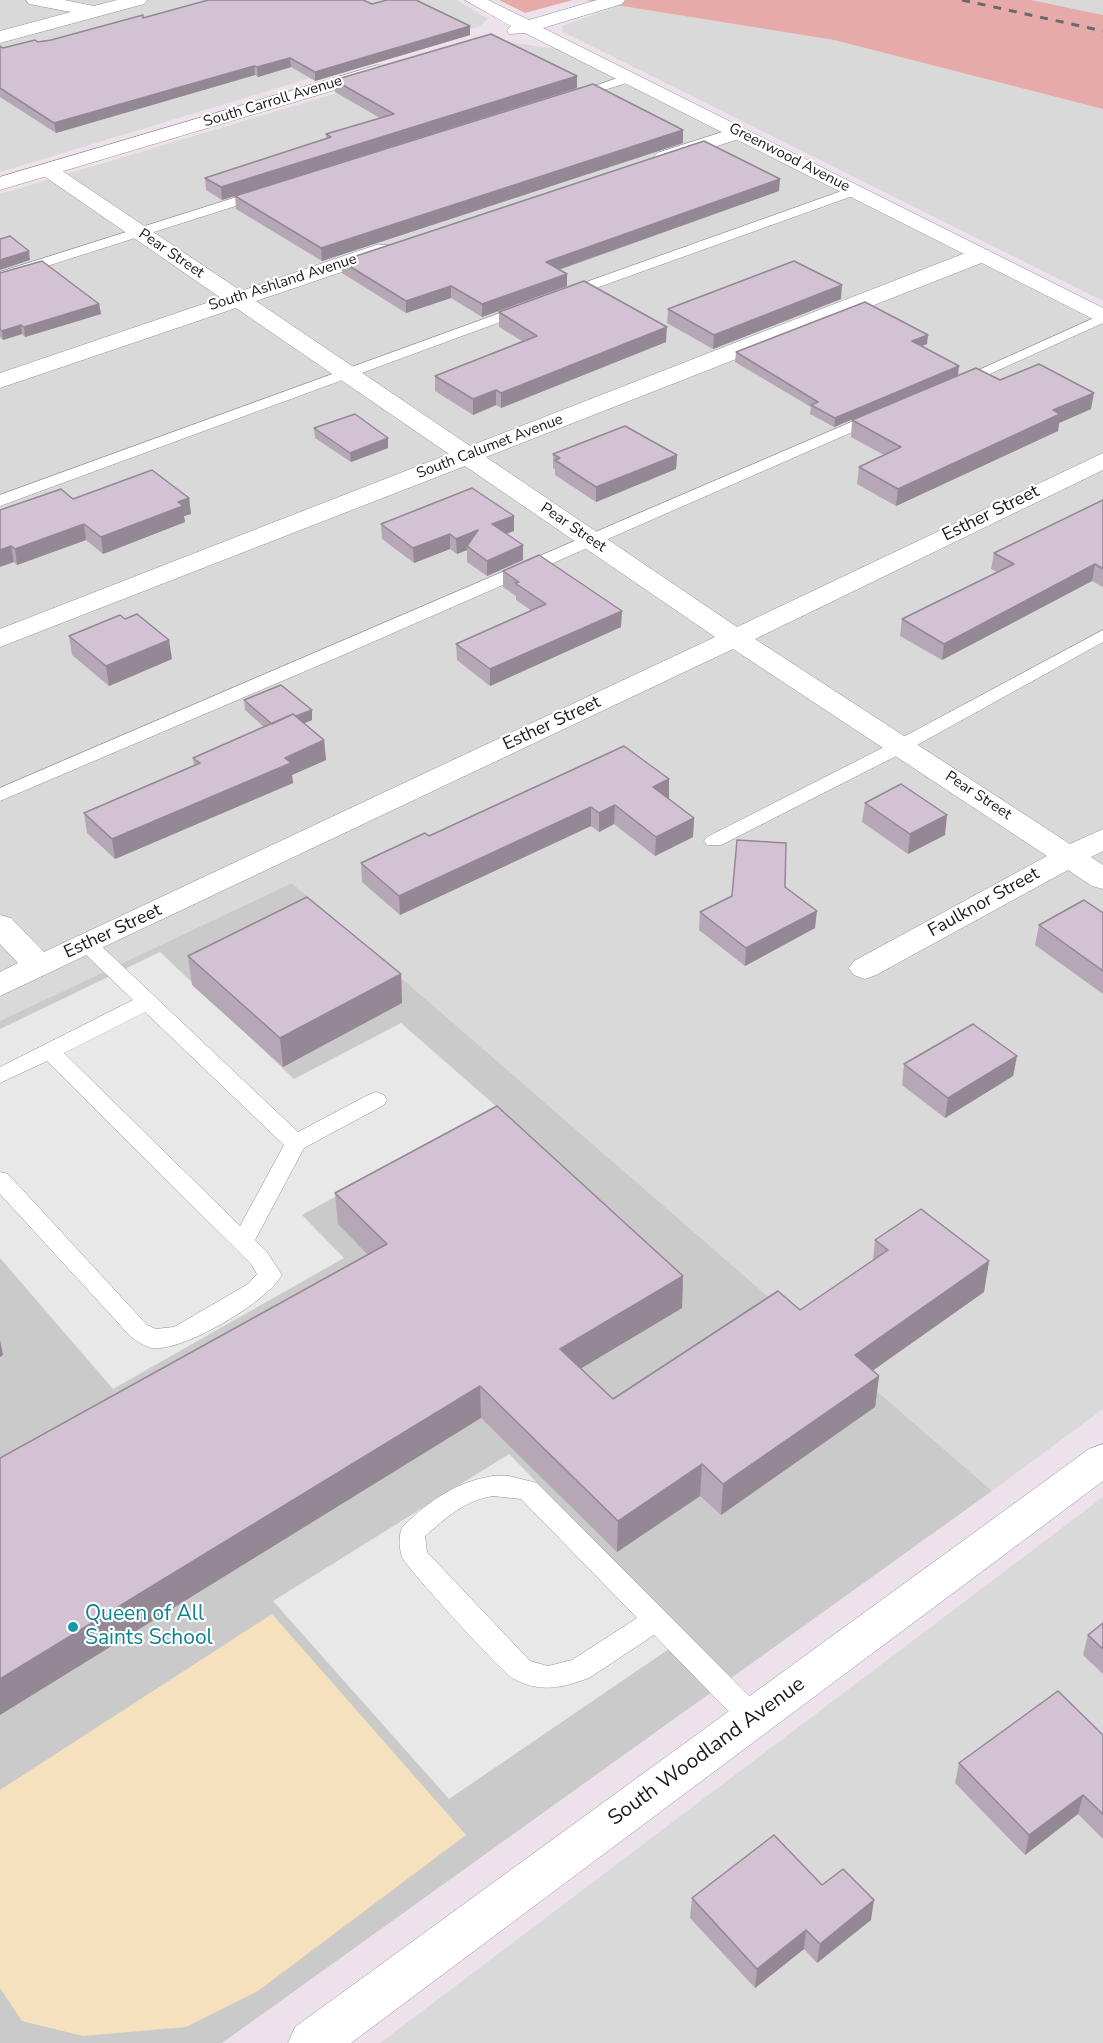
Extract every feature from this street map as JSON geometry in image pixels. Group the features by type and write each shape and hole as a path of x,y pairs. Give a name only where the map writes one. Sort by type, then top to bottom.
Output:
{"street":[{"path":"35,0 95,12"},
{"path":"0,37 138,0"},
{"name":"Greenwood Avenue","path":"474,0 1103,317"},
{"path":"493,37 616,0"},
{"name":"South Carroll Avenue","path":"0,184 401,64"},
{"path":"649,162 738,133"},
{"name":"Pear Street","path":"48,170 735,638 1103,879"},
{"name":"South Ashland Avenue","path":"0,381 236,298 404,243"},
{"name":"South Calumet Avenue","path":"0,639 981,255"},
{"name":"Esther Street","path":"0,985 735,638 1103,460"},
{"name":"Faulknor Street","path":"865,968 1103,838"},
{"path":"0,925 39,966"},
{"name":"South Woodland Avenue","path":"312,2043 1103,1460"}],"lane":[{"path":"562,99 629,78"},
{"path":"0,277 272,190"},
{"path":"0,501 345,373 854,191"},
{"path":"938,391 1103,317"},
{"path":"0,795 249,691 590,539 896,408"},
{"path":"714,841 901,746 1103,635"},
{"path":"87,944 296,1143"},
{"path":"0,1076 147,1002"},
{"path":"0,1180 139,1331 153,1339 178,1335 256,1290 270,1275 259,1258 50,1051"},
{"path":"243,1242 296,1143 376,1100"},
{"path":"655,1620 579,1670 548,1678 520,1670 415,1556 412,1533 436,1511 463,1492 504,1484 528,1490 753,1718"}],"shaded area":[{"path":"0,0 457,0 488,19 480,26 433,41 0,172"},
{"path":"499,0 573,0 525,13"},
{"path":"585,0 1031,0 1103,15 1103,109 834,40"},
{"path":"1030,0 1103,0 1103,15"},
{"path":"619,5 834,40 1103,109 1103,301 563,32 562,26"},
{"path":"507,42 557,49 1103,325 1103,1409 992,1491 292,883 0,1021 0,194"},
{"path":"292,883 992,1491 222,2043 0,2043 0,1021"},
{"path":"160,952 294,1079 401,1023 497,1107 302,1215 344,1258 113,1389 0,1258 0,1029"},
{"path":"509,1454 688,1636 449,1799 273,1601"},
{"path":"1103,1497 1103,2043 380,2043"},
{"path":"272,1614 466,1835 258,1991 186,2027 83,2036 22,2021 0,1988 0,1790"}],"building":[{"path":"208,0 363,0 372,4 387,0 416,0 470,26 315,72 290,58 254,66 54,123 0,88 0,46 3,48 35,40 38,42 51,40"},
{"path":"491,34 577,76 221,187 205,178 331,137 326,134 394,114 334,80"},
{"path":"593,84 683,130 321,248 235,196"},
{"path":"704,141 780,179 546,262 567,274 482,304 451,286 406,301 341,261"},
{"path":"10,236 29,251 0,260 0,239"},
{"path":"42,261 99,304 24,327 21,325 2,331 0,329 0,273"},
{"path":"794,261 842,285 714,335 668,309"},
{"path":"584,281 667,327 501,393 496,390 473,399 435,376 537,336 499,312"},
{"path":"865,302 928,335 912,341 959,366 835,418 811,405 818,402 736,352"},
{"path":"1039,364 1094,393 1053,410 1060,414 898,489 859,467 901,447 852,420 976,368 1000,380"},
{"path":"355,414 388,438 350,453 314,428"},
{"path":"625,426 677,455 596,487 555,460 560,458 553,454"},
{"path":"152,470 189,498 178,502 183,506 101,537 84,524 15,549 11,546 0,550 0,510 61,489 73,499"},
{"path":"472,488 514,516 492,524 523,545 487,561 467,546 478,530 456,539 450,534 413,548 381,524"},
{"path":"1103,500 1103,569 1095,564 944,644 902,619 1014,564 994,553"},
{"path":"539,555 622,611 490,669 456,644 546,604 515,583 519,582 503,571"},
{"path":"137,614 169,640 106,666 69,636 120,615 125,619"},
{"path":"281,685 312,710 296,716 293,714 272,724 244,700"},
{"path":"293,714 324,740 285,758 291,763 112,839 84,813 200,763 193,758"},
{"path":"624,746 669,779 653,787 694,818 656,837 615,805 599,813 591,807 399,896 361,863 425,833 429,836"},
{"path":"901,784 947,815 910,834 865,803"},
{"path":"737,840 786,843 785,887 817,911 746,948 700,912 732,896"},
{"path":"307,897 401,974 280,1038 188,956"},
{"path":"1084,900 1103,913 1103,971 1039,925"},
{"path":"973,1024 1017,1056 948,1098 904,1064"},
{"path":"497,1106 683,1276 560,1349 613,1399 778,1291 800,1310 888,1250 875,1240 921,1209 989,1261 855,1355 879,1376 723,1484 702,1464 618,1521 480,1386 0,1679 0,1458 387,1244 335,1193"},
{"path":"1103,1623 1103,1649 1088,1635"},
{"path":"1058,1691 1103,1735 1103,1814 1083,1795 1029,1835 959,1763"},
{"path":"774,1835 822,1885 843,1869 874,1900 820,1944 806,1930 757,1969 692,1898"}],"railway":[{"path":"962,0 1103,31"}],"place":[{"name":"Queen of All Saints School","path":"73,1627"}]}
